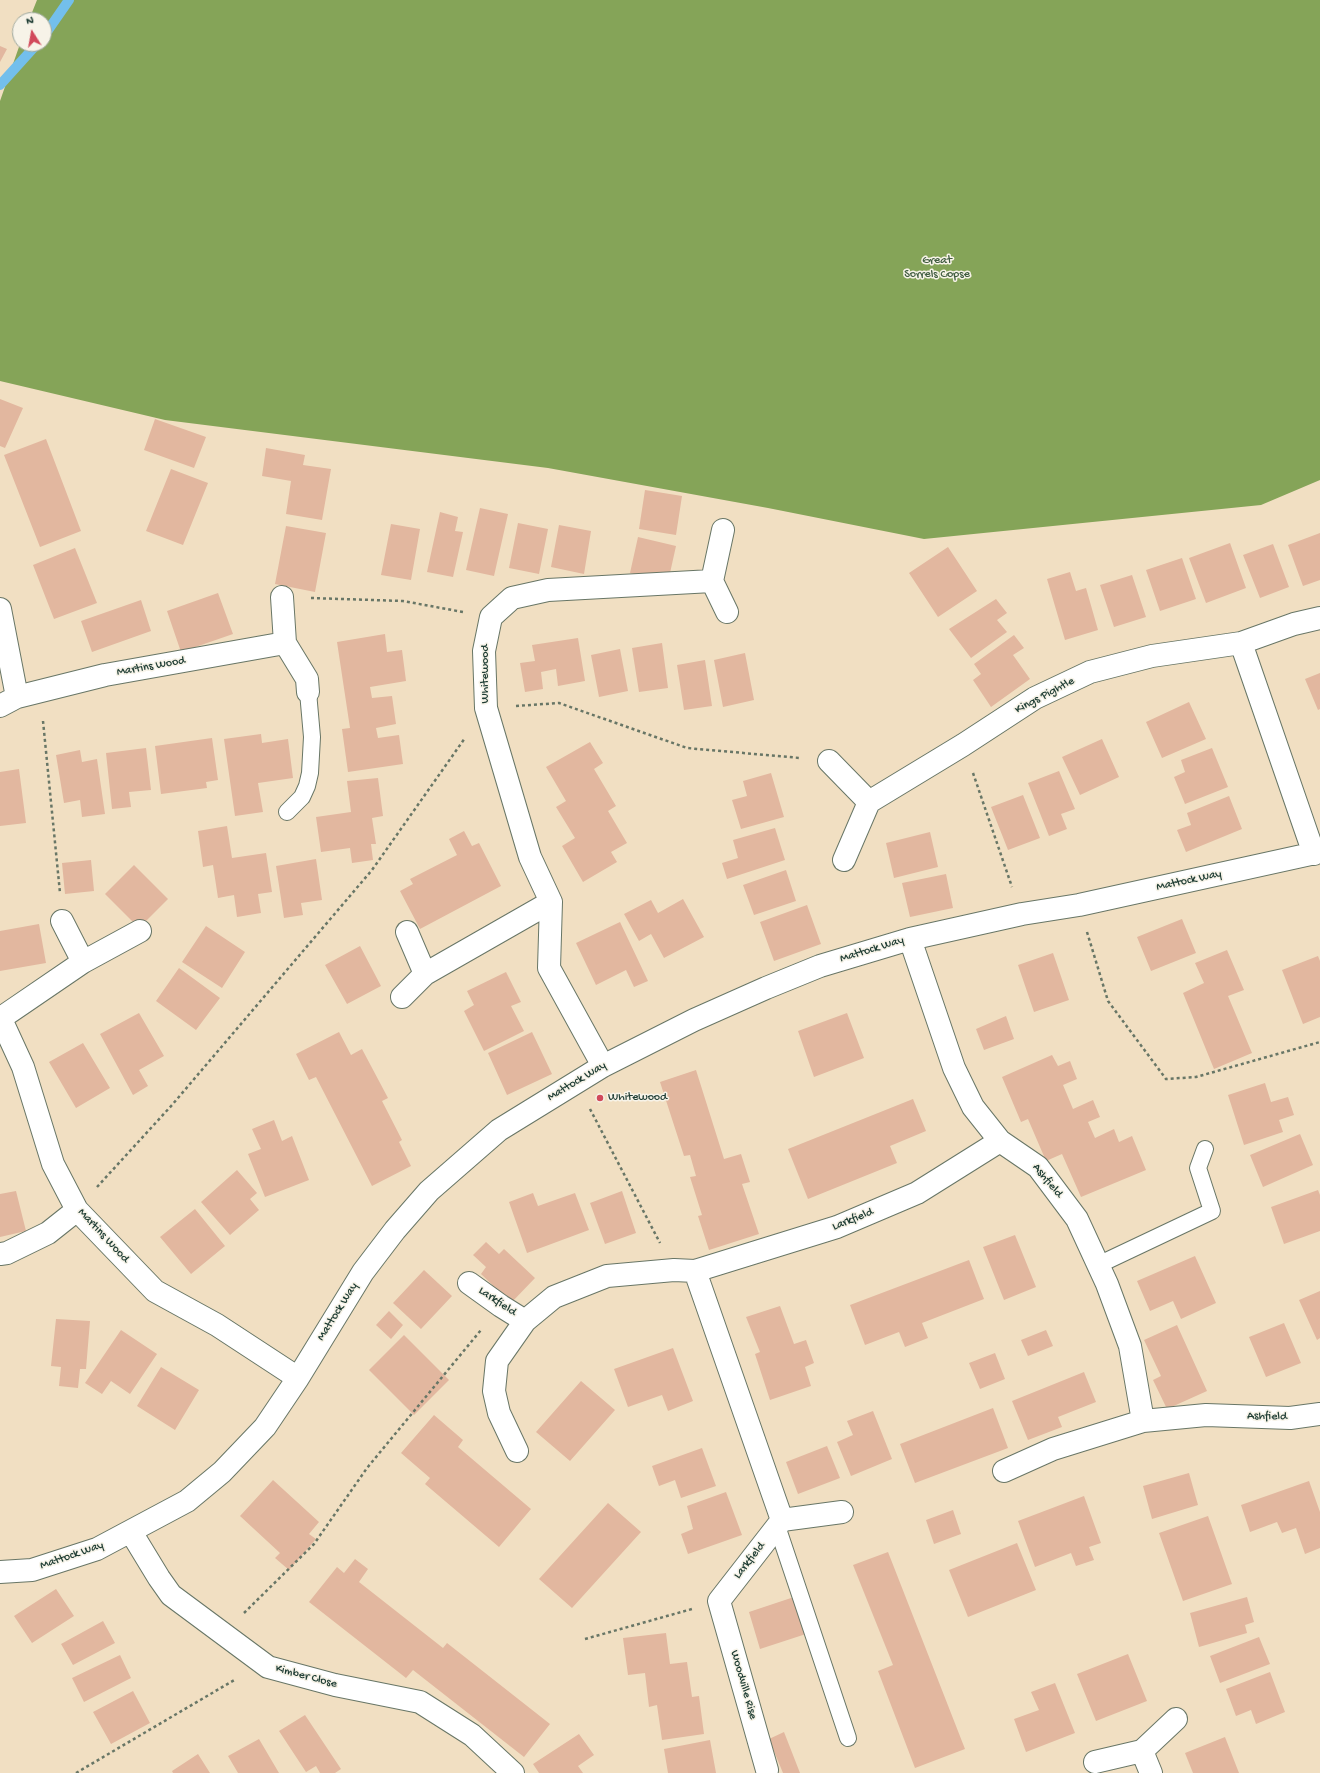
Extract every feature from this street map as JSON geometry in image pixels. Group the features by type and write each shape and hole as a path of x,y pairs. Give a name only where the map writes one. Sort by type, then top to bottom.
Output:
{"street":[{"path":"723,530 712,581 727,612"},
{"path":"491,617 512,598 548,590 712,581"},
{"path":"282,597 285,643 306,679 308,692"},
{"name":"Martins Wood","path":"0,609 9,702 40,690 105,675 285,643"},
{"name":"Whitewood","path":"491,617 484,651 486,708 530,857 551,902 549,968 603,1066"},
{"name":"Kings Pightle","path":"869,802 963,745 1036,698 1090,672 1152,656 1241,643 1294,624 1320,618"},
{"path":"1241,643 1317,853"},
{"path":"829,761 869,802 844,860"},
{"name":"Mattock Way","path":"0,1572 32,1570 98,1549 187,1501 222,1472 265,1427 298,1378 363,1272 395,1230 429,1191 499,1130 603,1066 694,1020 766,988 820,966 910,939 1022,914 1079,905 1317,853"},
{"path":"402,997 425,974 551,902"},
{"path":"62,921 83,962"},
{"name":"Martins Wood","path":"140,931 83,962 0,1018 23,1067 53,1164 77,1210 155,1290 217,1325 298,1378"},
{"path":"407,932 425,974"},
{"name":"Ashfield","path":"910,939 954,1068 973,1107 1000,1141 1038,1167 1077,1219 1098,1265 1130,1346 1143,1421"},
{"name":"Larkfield","path":"517,1450 499,1414 494,1391 497,1361 525,1321 554,1297 607,1276 684,1270 766,1250 844,1224 916,1193 1000,1141"},
{"path":"0,1254 7,1253 48,1233 77,1210"},
{"path":"684,1270 779,1523 842,1512"},
{"name":"Larkfield","path":"469,1283 500,1306 525,1321"},
{"name":"Ashfield","path":"1004,1471 1053,1449 1143,1421 1206,1415 1290,1418 1320,1414"},
{"name":"Larkfield","path":"719,1601 779,1523"},
{"name":"Kimber Close","path":"131,1532 171,1595 268,1667 335,1685 420,1702 472,1735 513,1773"},
{"name":"Woodville Rise","path":"719,1601 767,1770"},
{"path":"1095,1762 1142,1751 1176,1719"},
{"path":"1142,1751 1151,1773"}],"lane":[{"path":"286,812 302,796 307,786 310,773 312,737 308,692"},
{"path":"1098,1265 1212,1211 1198,1168 1205,1149"},
{"path":"779,1523 848,1738"}],"path":[{"path":"282,597 403,601 491,617"},
{"path":"40,690 62,921"},
{"path":"77,1210 172,1105 372,870 486,708 559,702 688,748 829,761"},
{"path":"963,745 1022,914"},
{"path":"1079,905 1108,1001 1166,1079 1196,1077 1320,1042"},
{"path":"589,1108 684,1270"},
{"path":"242,1614 314,1544 367,1468 500,1306"},
{"path":"585,1639 719,1601"},
{"path":"76,1773 238,1678"}],"green space":[{"name":"Great Sorrels Copse","path":"37,0 1320,0 1320,480 1261,505 924,539 768,508 548,468 165,420 0,381 0,101 17,52 52,52 52,12 32,12"}],"building":[{"path":"0,46 7,49 0,62"},
{"path":"0,399 23,408 5,448 0,446"},
{"path":"155,419 206,437 194,468 144,450"},
{"path":"46,439 81,531 40,547 4,455"},
{"path":"266,448 305,455 303,465 331,469 322,520 286,514 291,481 262,476"},
{"path":"171,469 208,483 183,545 146,531"},
{"path":"645,490 682,496 676,535 639,529"},
{"path":"480,508 508,514 494,576 466,570"},
{"path":"440,512 458,517 455,531 463,532 453,577 427,572"},
{"path":"518,523 548,529 539,574 509,568"},
{"path":"391,524 420,529 411,580 381,575"},
{"path":"559,525 591,531 584,574 551,567"},
{"path":"286,526 326,533 315,592 275,584"},
{"path":"1320,533 1320,580 1303,586 1288,545"},
{"path":"638,537 676,546 668,582 630,573"},
{"path":"1230,543 1246,588 1206,603 1189,558"},
{"path":"1273,544 1289,587 1260,598 1243,555"},
{"path":"948,547 977,591 938,617 909,573"},
{"path":"75,548 97,603 54,619 33,565"},
{"path":"1182,558 1196,599 1160,611 1146,570"},
{"path":"1070,572 1076,591 1086,588 1098,630 1065,640 1047,579"},
{"path":"1132,575 1146,617 1114,627 1100,585"},
{"path":"218,593 233,634 181,652 167,611"},
{"path":"996,599 1007,613 997,620 1007,632 971,658 949,629"},
{"path":"141,600 151,631 92,652 81,621"},
{"path":"385,634 387,652 402,650 406,681 370,687 372,698 392,696 396,724 376,728 378,738 399,735 403,764 348,772 342,729 350,728 337,642"},
{"path":"1014,635 1024,648 1013,655 1030,679 991,707 973,680 981,674 974,664"},
{"path":"578,638 585,681 558,686 556,669 541,672 543,689 525,692 520,663 535,661 532,645"},
{"path":"662,643 668,688 639,692 632,648"},
{"path":"620,649 628,691 599,697 591,655"},
{"path":"745,653 754,700 723,707 714,660"},
{"path":"705,660 712,706 684,710 677,665"},
{"path":"1320,673 1320,709 1318,710 1305,679"},
{"path":"1189,702 1206,739 1162,758 1146,722"},
{"path":"261,734 262,743 288,739 293,778 258,783 263,812 235,816 224,739"},
{"path":"212,738 218,780 206,782 207,788 161,794 155,746"},
{"path":"1102,739 1119,777 1080,795 1062,757"},
{"path":"590,742 603,763 594,769 616,806 608,811 627,843 611,852 617,862 583,882 562,846 575,838 556,807 566,801 546,767"},
{"path":"146,748 151,790 129,792 131,807 112,809 106,753"},
{"path":"1212,748 1228,787 1185,804 1174,777 1185,772 1181,760"},
{"path":"80,750 82,762 97,759 105,814 82,817 80,800 64,803 56,755"},
{"path":"19,769 26,823 0,826 0,772"},
{"path":"1059,771 1075,809 1061,814 1067,829 1049,836 1028,783"},
{"path":"771,773 784,817 741,829 732,800 747,796 743,781"},
{"path":"378,778 383,816 372,818 376,844 371,844 373,860 352,863 350,848 321,852 316,817 351,812 347,781"},
{"path":"1023,795 1040,838 1008,850 991,807"},
{"path":"1229,796 1242,829 1186,852 1177,830 1191,825 1187,813"},
{"path":"227,826 232,858 266,853 272,892 258,894 261,913 237,917 234,895 218,898 213,865 203,867 198,831"},
{"path":"775,828 785,860 727,879 722,863 738,858 733,840"},
{"path":"464,831 472,846 479,843 501,886 420,929 400,891 413,884 410,879 457,855 449,839"},
{"path":"930,832 938,867 894,878 886,843"},
{"path":"316,859 322,900 301,903 303,915 284,918 276,866"},
{"path":"91,860 94,891 65,894 62,863"},
{"path":"134,865 168,899 139,928 105,894"},
{"path":"786,870 796,901 754,915 743,885"},
{"path":"946,874 953,908 910,917 902,883"},
{"path":"683,899 704,937 664,958 651,934 639,941 624,914 651,900 658,913"},
{"path":"807,905 821,944 774,961 760,922"},
{"path":"1182,919 1196,953 1151,971 1137,937"},
{"path":"620,922 648,981 634,987 626,970 596,985 576,943"},
{"path":"39,924 46,963 0,971 0,931"},
{"path":"206,926 245,952 222,988 182,962"},
{"path":"360,946 381,986 347,1004 325,965"},
{"path":"1227,950 1244,990 1228,996 1252,1053 1214,1069 1183,993 1204,983 1195,963"},
{"path":"1053,953 1069,1000 1034,1012 1018,965"},
{"path":"1318,956 1320,961 1320,1017 1303,1024 1282,970"},
{"path":"179,968 220,998 196,1030 156,1001"},
{"path":"506,972 521,1002 511,1006 524,1031 484,1051 464,1011 474,1005 467,991"},
{"path":"139,1013 164,1056 139,1070 148,1086 133,1095 100,1034"},
{"path":"847,1013 864,1058 814,1077 798,1031"},
{"path":"1006,1016 1014,1039 984,1050 976,1029"},
{"path":"339,1032 351,1055 362,1049 388,1098 382,1101 402,1140 399,1142 411,1166 372,1186 316,1077 309,1080 296,1054"},
{"path":"532,1032 552,1074 507,1095 488,1053"},
{"path":"83,1043 110,1088 76,1108 49,1062"},
{"path":"1052,1055 1058,1066 1070,1061 1077,1079 1063,1085 1073,1109 1093,1100 1100,1117 1088,1122 1095,1138 1114,1129 1119,1142 1132,1136 1146,1170 1081,1197 1062,1154 1046,1161 1028,1119 1021,1122 1002,1077"},
{"path":"696,1070 724,1159 741,1154 750,1182 742,1184 759,1234 709,1250 698,1216 702,1215 690,1177 696,1176 690,1155 684,1156 660,1082"},
{"path":"1265,1083 1271,1102 1288,1097 1294,1115 1279,1120 1283,1132 1244,1145 1228,1095"},
{"path":"913,1099 926,1131 890,1146 897,1163 808,1199 788,1149"},
{"path":"274,1120 282,1141 292,1136 309,1180 265,1197 248,1154 261,1149 252,1129"},
{"path":"1300,1134 1313,1165 1263,1187 1250,1155"},
{"path":"237,1170 257,1193 250,1199 259,1210 230,1235 201,1202"},
{"path":"1318,1190 1320,1195 1320,1231 1284,1244 1271,1207"},
{"path":"16,1191 26,1231 0,1237 0,1194"},
{"path":"622,1191 636,1233 605,1244 590,1203"},
{"path":"533,1193 538,1206 575,1193 589,1230 527,1253 509,1202"},
{"path":"195,1209 225,1246 191,1274 160,1237"},
{"path":"1015,1235 1036,1287 1004,1300 983,1247"},
{"path":"486,1242 499,1254 504,1249 535,1278 511,1303 481,1274 486,1267 473,1255"},
{"path":"1195,1256 1216,1303 1181,1319 1173,1301 1150,1311 1137,1281"},
{"path":"969,1260 984,1299 922,1323 928,1338 905,1347 899,1332 865,1345 850,1305"},
{"path":"424,1270 452,1296 421,1329 393,1303"},
{"path":"1320,1291 1320,1338 1317,1340 1299,1300"},
{"path":"780,1306 794,1344 806,1340 814,1363 805,1367 811,1386 770,1400 755,1354 760,1352 746,1317"},
{"path":"389,1311 403,1325 391,1339 376,1325"},
{"path":"56,1319 90,1321 86,1369 80,1369 78,1388 59,1386 61,1367 51,1366"},
{"path":"1284,1323 1301,1363 1266,1377 1249,1337"},
{"path":"1177,1325 1207,1391 1167,1409 1153,1380 1161,1376 1144,1340"},
{"path":"121,1330 157,1354 130,1394 111,1381 102,1394 85,1383"},
{"path":"1046,1330 1053,1346 1028,1356 1021,1340"},
{"path":"404,1335 449,1380 414,1415 369,1370"},
{"path":"673,1348 693,1401 668,1411 662,1395 628,1407 614,1369"},
{"path":"995,1353 1005,1379 980,1389 969,1363"},
{"path":"161,1367 199,1390 175,1430 137,1406"},
{"path":"1084,1372 1096,1402 1058,1417 1062,1427 1028,1440 1012,1401"},
{"path":"581,1381 615,1410 570,1461 536,1432"},
{"path":"993,1408 1008,1448 915,1483 900,1444"},
{"path":"873,1411 892,1459 851,1476 837,1442 853,1435 847,1421"},
{"path":"434,1415 463,1440 458,1447 531,1509 499,1547 425,1484 430,1478 401,1453"},
{"path":"827,1446 840,1478 798,1494 786,1462"},
{"path":"702,1448 716,1486 681,1498 675,1480 659,1486 652,1466"},
{"path":"1189,1473 1198,1505 1152,1519 1143,1486"},
{"path":"273,1480 319,1522 309,1534 316,1539 289,1570 275,1558 280,1553 240,1516"},
{"path":"1309,1481 1320,1512 1320,1548 1305,1554 1296,1528 1282,1533 1277,1522 1250,1532 1241,1505"},
{"path":"726,1492 742,1535 688,1554 681,1534 693,1529 687,1506"},
{"path":"1084,1496 1101,1543 1089,1547 1094,1560 1076,1566 1071,1553 1035,1567 1018,1521"},
{"path":"608,1503 641,1532 572,1608 539,1579"},
{"path":"953,1510 961,1534 934,1544 926,1520"},
{"path":"1208,1516 1232,1584 1183,1601 1159,1533"},
{"path":"1017,1543 1036,1590 968,1617 949,1570"},
{"path":"888,1552 965,1749 915,1768 878,1671 893,1665 853,1565"},
{"path":"355,1559 368,1569 359,1582 443,1648 447,1643 550,1724 524,1757 413,1670 406,1678 309,1602 337,1567 344,1573"},
{"path":"56,1589 74,1616 32,1643 14,1616"},
{"path":"797,1596 809,1633 760,1649 749,1612"},
{"path":"1247,1597 1254,1622 1245,1625 1247,1633 1199,1647 1190,1613"},
{"path":"103,1621 115,1643 73,1665 61,1644"},
{"path":"666,1633 670,1664 687,1662 692,1697 699,1696 704,1734 662,1740 657,1705 649,1707 645,1673 628,1675 623,1638"},
{"path":"1259,1637 1270,1664 1220,1683 1210,1656"},
{"path":"1128,1654 1147,1701 1096,1721 1077,1674"},
{"path":"120,1655 131,1678 84,1702 72,1678"},
{"path":"1270,1672 1285,1712 1256,1724 1251,1710 1236,1716 1226,1689"},
{"path":"1055,1683 1075,1733 1026,1752 1014,1719 1039,1710 1031,1692"},
{"path":"133,1691 150,1723 111,1744 93,1712"},
{"path":"305,1715 341,1769 335,1773 320,1773 316,1766 306,1772 279,1731"},
{"path":"784,1732 800,1773 783,1773 769,1739"},
{"path":"579,1734 594,1755 578,1766 583,1773 539,1773 533,1764"},
{"path":"1225,1737 1239,1773 1193,1773 1185,1753"},
{"path":"259,1739 279,1773 238,1773 228,1756"},
{"path":"710,1740 716,1773 668,1773 664,1749"},
{"path":"198,1754 210,1773 173,1773 172,1771"}],"waterway":[{"path":"52,24 69,0"},
{"path":"0,85 30,52"}],"place":[{"name":"Whitewood","path":"600,1098"}]}
